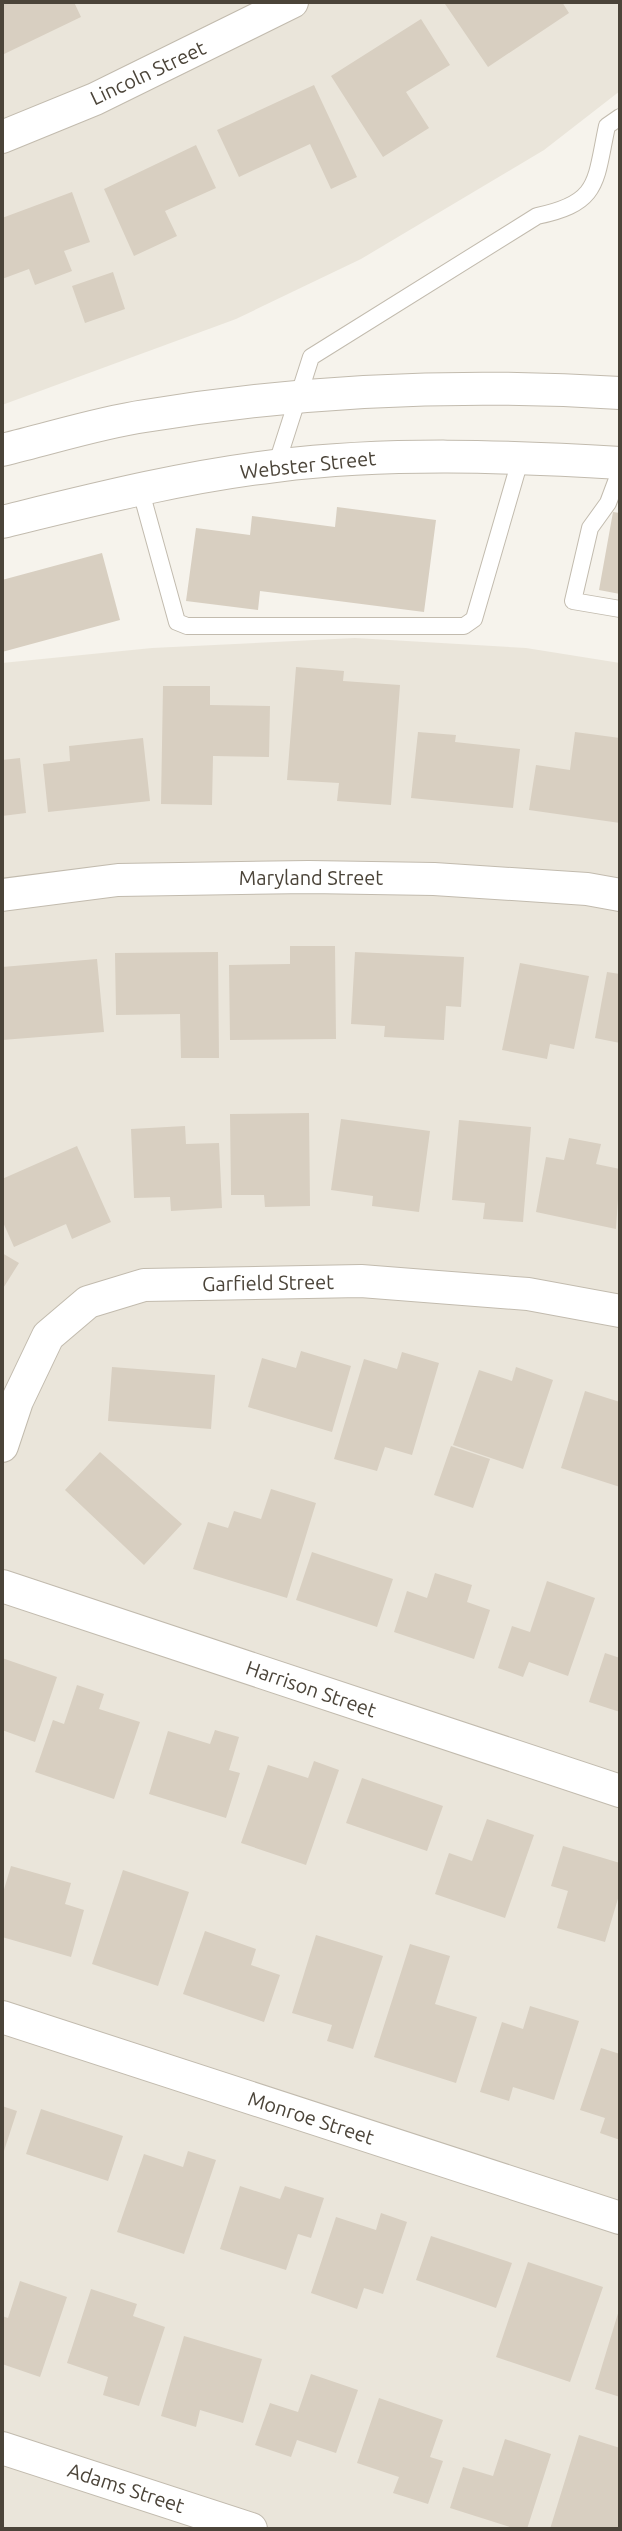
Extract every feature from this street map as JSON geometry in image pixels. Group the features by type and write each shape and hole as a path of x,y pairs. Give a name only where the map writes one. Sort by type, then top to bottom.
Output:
{"street":[{"name":"Lincoln Street","path":"2,137 95,99 292,2"},
{"path":"2,450 142,416 297,395 446,387 620,393"},
{"name":"Webster Street","path":"2,522 140,488 276,466 381,458 521,457 620,463"},
{"name":"Maryland Street","path":"2,895 118,880 309,877 449,880 587,889 620,895"},
{"name":"Garfield Street","path":"2,1446 17,1401 48,1336 88,1302 144,1285 361,1281 528,1294 620,1311"},
{"name":"Harrison Street","path":"2,1586 620,1791"},
{"name":"Monroe Street","path":"2,2017 620,2218"},
{"name":"Adams Street","path":"2,2448 251,2529"}],"lane":[{"path":"276,466 311,357 537,216 572,209 595,184 607,126 620,117"},
{"path":"140,488 177,622 187,626 464,626 474,619 521,457"},
{"path":"620,471 608,503 590,528 573,601 620,609"}],"shaded area":[{"path":"2,2 620,2 620,91 544,150 361,259 236,319 2,405"},
{"path":"355,638 526,648 620,663 620,2529 2,2529 2,663 152,648"}],"building":[{"path":"2,2 74,2 81,17 2,55"},
{"path":"562,2 569,13 488,67 445,4"},
{"path":"421,19 450,65 406,92 429,128 383,157 331,76"},
{"path":"314,85 357,177 331,189 310,144 239,177 217,130"},
{"path":"196,145 216,188 165,211 177,236 134,256 104,189"},
{"path":"72,192 90,242 64,251 72,271 35,285 29,269 2,279 2,218"},
{"path":"113,272 125,309 85,323 72,286"},
{"path":"337,507 436,520 424,612 260,591 258,610 186,601 196,528 250,535 252,516 335,527"},
{"path":"613,512 620,513 620,594 599,590"},
{"path":"102,553 120,620 2,652 2,580"},
{"path":"296,667 344,671 343,681 400,685 391,805 337,801 339,783 287,780"},
{"path":"163,686 210,686 210,705 270,706 269,757 213,756 212,805 161,804"},
{"path":"418,732 456,735 455,742 520,749 513,808 411,798"},
{"path":"575,732 620,738 620,823 529,810 536,765 570,770"},
{"path":"143,738 150,801 48,812 43,764 70,761 69,746"},
{"path":"20,758 26,813 2,816 2,760"},
{"path":"290,946 335,946 336,1039 230,1040 229,965 290,964"},
{"path":"218,952 219,1058 181,1058 180,1014 116,1015 115,953"},
{"path":"355,952 464,957 461,1007 446,1006 444,1040 384,1037 385,1026 351,1024"},
{"path":"97,959 104,1032 2,1040 2,967"},
{"path":"520,963 589,976 574,1049 550,1044 547,1059 502,1050"},
{"path":"607,972 620,974 620,1043 595,1038"},
{"path":"309,1113 310,1206 265,1207 264,1195 231,1195 230,1114"},
{"path":"341,1119 430,1131 419,1212 372,1206 373,1196 331,1190"},
{"path":"459,1120 531,1127 523,1222 483,1219 485,1203 452,1200"},
{"path":"185,1126 186,1144 219,1143 222,1208 171,1211 170,1197 134,1198 131,1129"},
{"path":"569,1138 601,1144 596,1164 620,1169 616,1229 536,1212 546,1157 564,1160"},
{"path":"77,1146 111,1222 72,1239 66,1224 14,1247 2,1220 2,1179"},
{"path":"2,1253 19,1263 2,1290"},
{"path":"301,1351 351,1366 332,1432 248,1407 262,1358 296,1368"},
{"path":"402,1352 439,1363 412,1455 385,1447 377,1471 334,1459 364,1359 397,1369"},
{"path":"112,1367 215,1375 211,1429 108,1421"},
{"path":"516,1367 553,1380 523,1469 453,1445 479,1370 512,1381"},
{"path":"585,1391 620,1402 620,1487 561,1468"},
{"path":"451,1446 490,1459 473,1508 434,1495"},
{"path":"100,1452 182,1524 144,1565 65,1490"},
{"path":"271,1489 316,1503 287,1598 193,1569 208,1522 228,1528 234,1511 261,1519"},
{"path":"312,1552 393,1579 377,1627 296,1600"},
{"path":"435,1573 472,1585 467,1602 490,1610 474,1659 394,1632 407,1591 427,1598"},
{"path":"547,1581 595,1598 568,1676 529,1662 523,1677 498,1668 512,1626 530,1632"},
{"path":"605,1653 620,1658 620,1712 589,1702"},
{"path":"2,1658 57,1677 35,1742 2,1730"},
{"path":"77,1685 104,1694 99,1709 140,1722 114,1799 35,1772 53,1720 64,1724"},
{"path":"215,1730 239,1737 229,1770 240,1773 226,1818 149,1794 168,1731 210,1744"},
{"path":"314,1761 339,1770 306,1865 241,1843 268,1765 308,1778"},
{"path":"362,1778 443,1806 427,1851 346,1823"},
{"path":"487,1819 534,1835 505,1918 435,1894 449,1853 472,1861"},
{"path":"563,1846 620,1863 620,1892 605,1942 557,1928 568,1891 551,1886"},
{"path":"11,1866 71,1883 65,1904 84,1910 71,1957 2,1937 2,1896"},
{"path":"123,1870 189,1892 158,1986 92,1964"},
{"path":"205,1931 256,1949 251,1965 280,1975 264,2022 183,1994"},
{"path":"316,1935 383,1956 353,2049 327,2041 332,2025 292,2013"},
{"path":"410,1944 450,1956 435,2004 477,2017 456,2083 374,2057"},
{"path":"530,2006 579,2021 554,2100 513,2087 509,2101 480,2092 502,2022 523,2029"},
{"path":"601,2048 620,2054 620,2140 600,2133 605,2118 580,2110"},
{"path":"2,2106 17,2111 3,2154 2,2153"},
{"path":"41,2109 123,2136 108,2181 26,2154"},
{"path":"188,2151 216,2160 184,2254 117,2232 144,2154 183,2167"},
{"path":"240,2186 280,2199 285,2186 324,2198 311,2238 298,2234 286,2270 220,2249"},
{"path":"381,2213 407,2222 383,2294 364,2288 357,2309 311,2293 336,2217 376,2230"},
{"path":"431,2236 512,2263 496,2308 416,2280"},
{"path":"528,2262 603,2287 570,2382 496,2357"},
{"path":"20,2281 67,2297 40,2377 2,2364 2,2316 8,2318"},
{"path":"91,2289 137,2304 133,2316 165,2327 139,2406 103,2395 108,2377 67,2363"},
{"path":"620,2310 620,2397 595,2389"},
{"path":"184,2336 262,2359 243,2423 200,2410 196,2427 161,2416"},
{"path":"311,2374 358,2390 336,2453 297,2440 291,2457 255,2445 270,2403 298,2412"},
{"path":"379,2398 443,2420 430,2457 443,2461 428,2504 393,2493 399,2477 357,2463"},
{"path":"579,2435 620,2448 620,2529 550,2529"},
{"path":"505,2439 551,2454 527,2529 516,2529 450,2508 463,2467 493,2476"}]}
